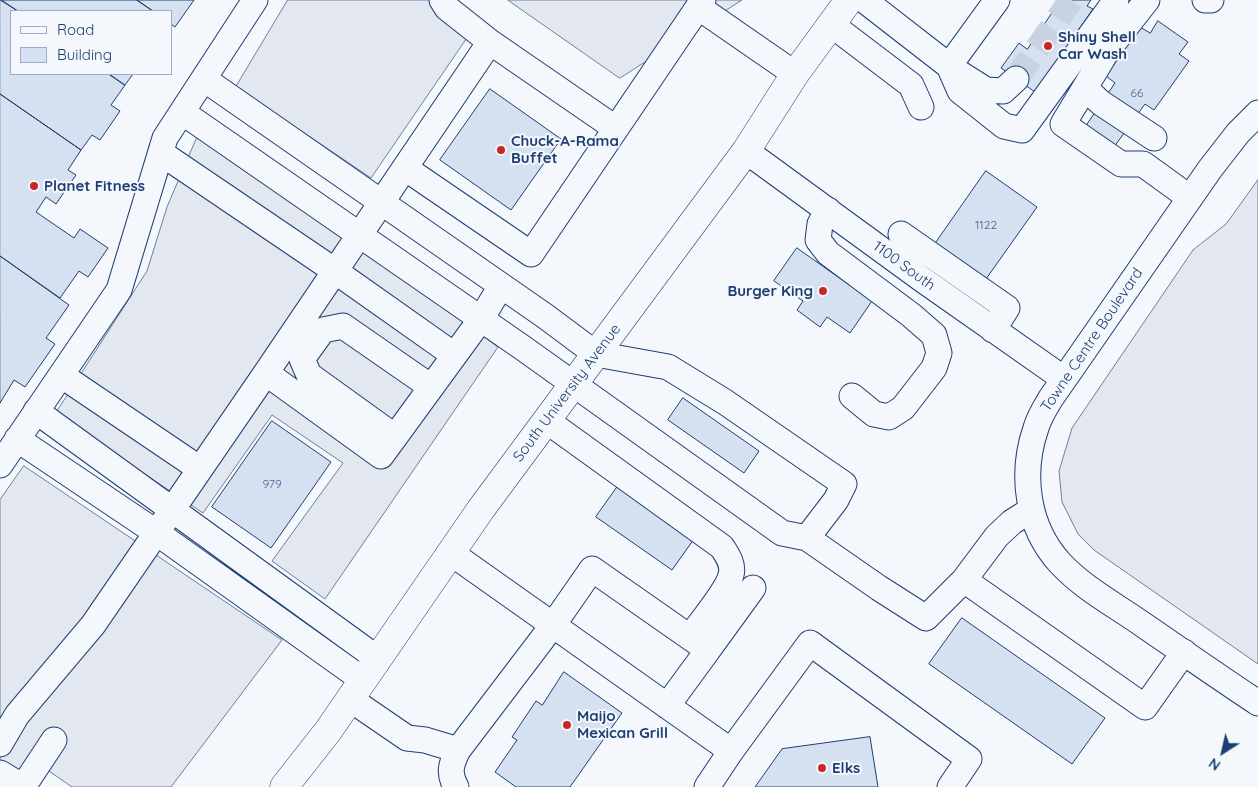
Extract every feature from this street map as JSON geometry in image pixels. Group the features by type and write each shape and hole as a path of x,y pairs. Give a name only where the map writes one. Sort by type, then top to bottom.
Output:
{"highway":[{"name":"South University Avenue","path":"284,787 328,731 481,509 746,151 796,74 849,0"}],"street":[{"path":"0,465 119,290 166,138 255,0"},
{"path":"442,0 447,8 490,42 615,128"},
{"path":"864,0 949,66 986,90 1003,91 1016,79"},
{"path":"949,66 997,0"},
{"path":"949,66 960,91 1004,126 1022,130 1116,0"},
{"path":"1147,0 1107,51 1063,124 1122,164 1143,164 1190,198"},
{"path":"1205,0 1211,0"},
{"path":"405,168 531,254 701,3 796,74"},
{"path":"832,25 911,85 921,107"},
{"path":"0,744 17,715 93,625 266,374 490,42"},
{"path":"204,79 596,354 668,367 725,402 844,484 836,500 807,538"},
{"path":"1085,88 1101,103 1154,138"},
{"path":"182,112 480,318 782,533 807,538 878,588 926,618 964,580 997,536 1012,522 1031,510"},
{"name":"Towne Centre Boulevard","path":"1258,113 1238,133 1190,198 1064,379 1042,414 1032,439 1028,457 1031,510 1049,550 1066,568 1091,589 1258,703"},
{"name":"1100 South","path":"746,151 993,330 1064,379"},
{"path":"161,153 335,271 454,355"},
{"path":"828,210 820,224 818,240 828,253 934,335 939,352 934,368 903,408 889,416 874,414 852,396"},
{"path":"900,234 1007,308 993,330"},
{"path":"266,374 381,456 501,286"},
{"path":"395,437 309,375 302,359 323,330 343,326 431,387"},
{"path":"61,375 200,470"},
{"path":"36,411 285,590 364,679 407,738 425,740 458,750"},
{"path":"546,421 722,547 731,560 732,575 667,706"},
{"path":"17,439 157,533 364,679"},
{"path":"451,553 731,751"},
{"path":"456,787 450,778 451,764 458,750 553,625 592,569 699,643"},
{"path":"964,580 1145,707 1184,652"},
{"path":"699,643 752,588"},
{"path":"269,612 285,590"},
{"path":"707,787 810,643 969,759 950,787"},
{"path":"0,773 22,787 54,740"}],"shaded area":[{"path":"288,0 433,0 473,29 371,178 236,87"},
{"path":"508,0 742,0 620,78"},
{"path":"199,133 498,347 325,599 272,561 343,463 272,415 203,513 55,414 147,271 167,207"},
{"path":"1258,180 1258,664 1094,550 1078,534 1062,502 1059,471 1072,428 1193,250 1226,224"},
{"path":"24,466 282,640 171,787 72,787 49,771 0,787 0,500"}],"building":[{"path":"0,0 16,10 10,10 10,75 110,75 125,85 111,105 120,111 100,140 92,135 81,150 0,94"},
{"path":"2,0 137,0 152,10 17,10"},
{"path":"137,0 194,0 175,27 172,25 172,10 152,10"},
{"name":"Shiny Shell Car Wash","path":"1061,0 1091,0 1087,6 1093,9 1035,92 1001,68 1019,43 1027,49"},
{"path":"1158,21 1188,42 1179,54 1189,61 1154,110 1145,104 1114,147 1085,127 1115,83 1106,76 1140,27 1150,33"},
{"path":"110,75 132,75 125,85"},
{"name":"Chuck-A-Rama Buffet","path":"490,89 561,139 511,210 440,160"},
{"name":"Planet Fitness","path":"0,94 81,150 68,170 76,175 56,204 46,197 36,212 74,238 80,229 108,248 88,277 79,271 60,298 0,256"},
{"path":"986,171 1037,207 986,279 935,244"},
{"name":"Burger King","path":"797,248 872,301 850,333 827,317 820,327 797,310 803,301 774,281"},
{"path":"0,256 69,305 46,338 55,344 25,387 14,380 0,403"},
{"path":"683,398 759,451 744,473 668,420"},
{"path":"272,421 331,462 271,548 212,507"},
{"path":"618,486 694,539 672,570 596,517"},
{"path":"962,618 1105,718 1072,764 929,664"},
{"name":"Maijo Mexican Grill","path":"564,672 622,713 570,787 516,787 495,772 517,740 512,737 536,701 542,705"},
{"name":"Elks","path":"870,737 878,787 755,787 782,749"}],"tunnel":[{"path":"1016,79 1071,0"}],"place":[{"name":"Shiny Shell Car Wash","path":"1048,46"},
{"name":"Chuck-A-Rama Buffet","path":"501,150"},
{"name":"Planet Fitness","path":"34,186"},
{"name":"Burger King","path":"823,291"},
{"name":"Maijo Mexican Grill","path":"567,725"},
{"name":"Elks","path":"822,768"}]}
